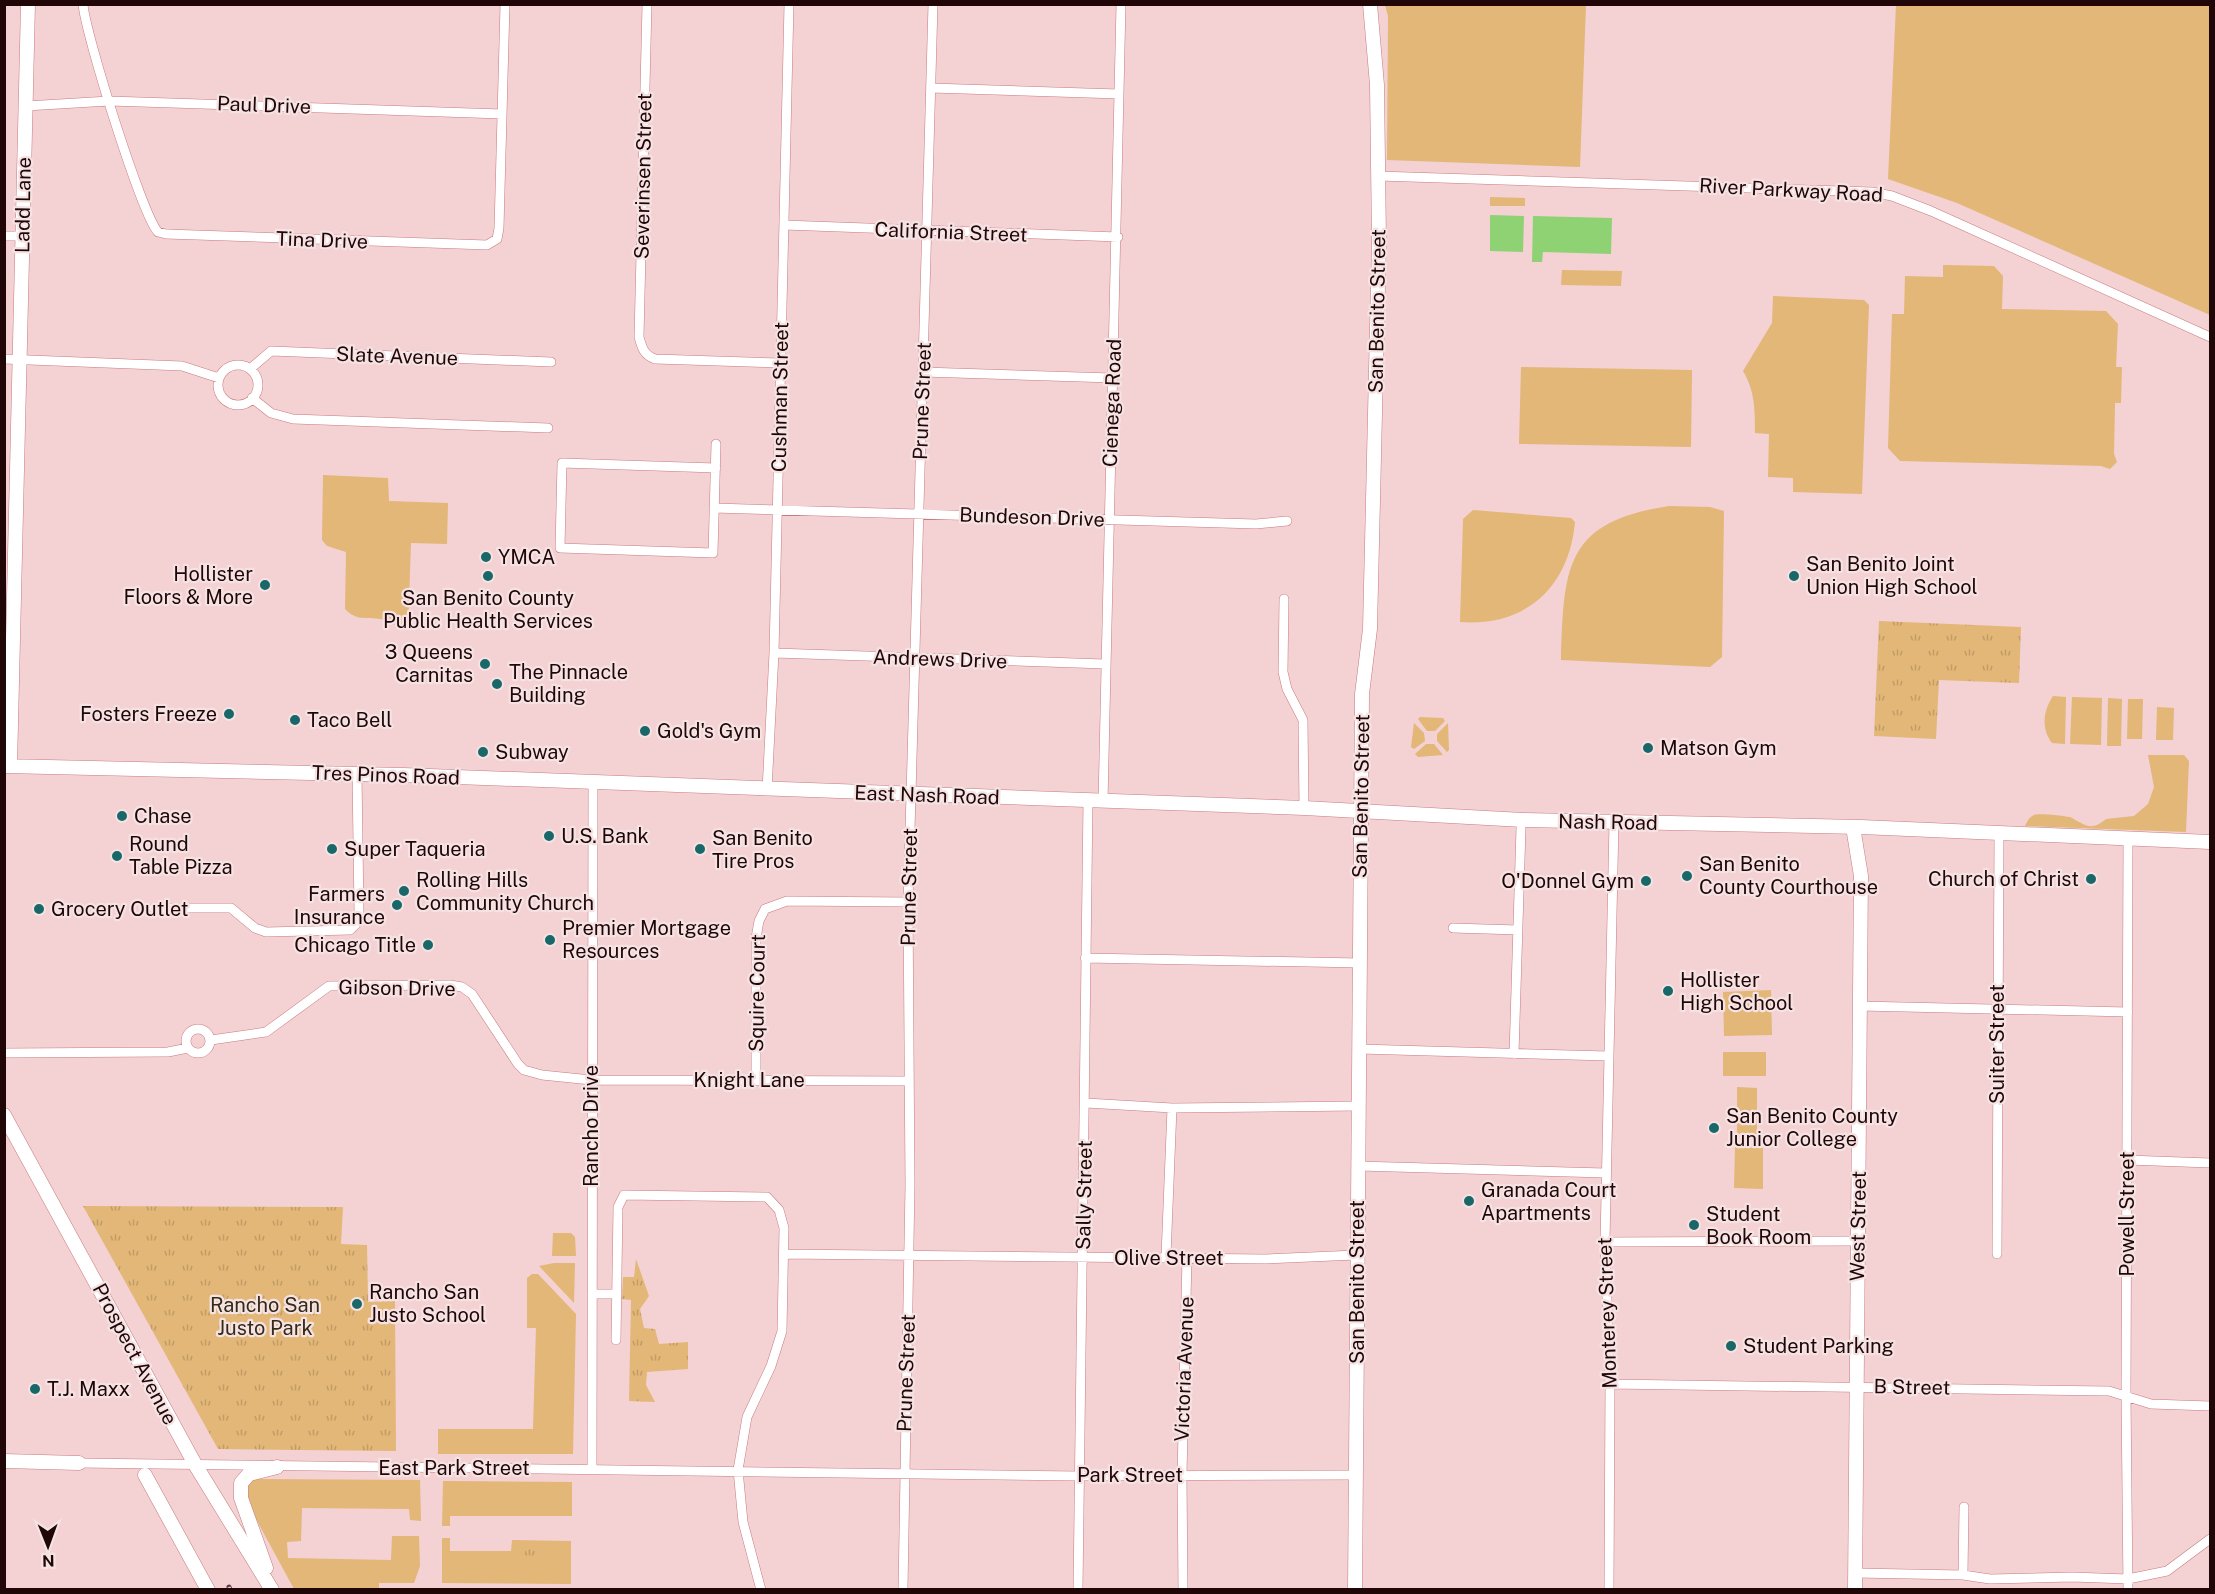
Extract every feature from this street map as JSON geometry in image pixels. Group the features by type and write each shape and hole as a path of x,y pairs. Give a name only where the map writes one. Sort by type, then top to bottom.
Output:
{"street":[{"name":"Ladd Lane","path":"7,766 28,4"},
{"path":"82,4 109,101"},
{"path":"502,114 505,4"},
{"name":"Severinsen Street","path":"647,4 639,337 642,348 648,356 655,359 780,363"},
{"name":"Cushman Street","path":"767,790 774,653 789,4"},
{"name":"Prune Street","path":"903,1590 903,1473 909,1254 908,902 933,4"},
{"name":"Cienega Road","path":"1103,802 1118,237 1121,4"},
{"name":"San Benito Street","path":"1355,1590 1362,694 1370,630 1377,359 1377,85 1370,4"},
{"path":"931,88 1119,94"},
{"name":"Paul Drive","path":"26,106 109,101 502,114"},
{"name":"Tina Drive","path":"109,101 147,212 158,232 238,237 487,245 497,239 498,233 502,114"},
{"name":"River Parkway Road","path":"1378,176 1872,192 1892,196 1931,211 2211,337"},
{"name":"California Street","path":"784,225 926,232 1118,237"},
{"path":"4,236 22,236"},
{"name":"Slate Avenue","path":"250,369 271,351 551,362"},
{"path":"4,359 182,366 219,378"},
{"path":"232,366 250,369 255,374 258,386 252,398 240,404 227,401 219,391 219,378 232,366"},
{"path":"922,372 1113,378"},
{"path":"252,398 271,413 293,419 548,428"},
{"path":"716,444 716,468 713,553 560,548 562,463 716,468"},
{"name":"Bundeson Drive","path":"714,508 1256,524 1287,521"},
{"path":"1284,599 1283,672 1287,689 1304,720 1304,808"},
{"name":"Andrews Drive","path":"774,653 1106,664"},
{"name":"Tres Pinos Road","path":"7,766 357,773 767,790"},
{"path":"154,908 231,908 255,928 266,932 350,930 356,924 359,914 357,773"},
{"name":"Rancho Drive","path":"592,1469 593,784"},
{"name":"East Nash Road","path":"767,790 1088,801"},
{"name":"Nash Road","path":"1088,801 1304,808 1523,820 1853,827 2211,842"},
{"name":"Sally Street","path":"1078,1590 1078,1476 1086,1103 1085,958 1088,801"},
{"name":"Monterey Street","path":"1609,1590 1610,1383 1605,1173 1614,822"},
{"name":"West Street","path":"1853,827 1861,876 1856,1590"},
{"path":"1514,1054 1521,828"},
{"name":"Suiter Street","path":"1997,1254 1999,834"},
{"name":"Powell Street","path":"2128,839 2126,1395 2128,1590"},
{"name":"Squire Court","path":"756,1079 756,938 759,921 765,909 787,901 908,902"},
{"path":"1453,928 1518,930"},
{"path":"1085,958 1360,963"},
{"name":"Gibson Drive","path":"211,1040 266,1032 329,986 450,985 462,987 472,994 524,1070 542,1075 591,1080"},
{"path":"1860,1006 2128,1012"},
{"path":"4,1053 159,1052 188,1048 201,1053 210,1046 211,1040 205,1030 195,1029 187,1036 188,1048"},
{"path":"1359,1049 1608,1056"},
{"name":"Knight Lane","path":"591,1080 756,1079 907,1082"},
{"path":"1086,1103 1173,1108 1358,1106"},
{"path":"1166,1256 1173,1108"},
{"name":"Prospect Avenue","path":"4,1115 196,1466 273,1590"},
{"path":"2127,1160 2211,1162"},
{"path":"1358,1166 1605,1173"},
{"path":"616,1340 618,1207 624,1194 767,1197 779,1210 784,1228 780,1338 771,1366 747,1417 738,1470 743,1522 761,1590"},
{"path":"1605,1242 1858,1241"},
{"name":"Olive Street","path":"784,1254 1166,1256 1266,1259 1356,1256"},
{"name":"Victoria Avenue","path":"1183,1590 1182,1475 1187,1257"},
{"path":"592,1294 617,1294"},
{"name":"B Street","path":"1610,1383 1742,1387 1856,1386 2109,1390 2151,1404 2211,1406"},
{"name":"East Park Street","path":"4,1461 196,1466 903,1473"},
{"path":"273,1590 241,1498 240,1488 249,1474 277,1467"},
{"name":"Park Street","path":"903,1473 1078,1476 1356,1475"},
{"path":"145,1474 208,1590"},
{"path":"1963,1575 1964,1507"},
{"path":"1856,1573 1963,1575 1990,1579 2072,1577 2128,1579 2167,1571 2211,1539"},
{"path":"1990,1579 1990,1590"}],"green space":[{"path":"1385,5 1586,5 1580,167 1387,160 1388,16"},
{"path":"1896,5 2210,5 2210,315 1957,203 1888,179"},
{"path":"1490,197 1525,198 1525,206 1490,206"},
{"path":"1943,265 1994,266 2003,276 2002,309 2106,311 2118,324 2116,367 2122,367 2121,403 2115,403 2114,454 2117,462 2110,469 2101,466 1900,461 1888,448 1892,314 1904,314 1905,276 1943,277"},
{"path":"1562,270 1622,271 1621,286 1561,285"},
{"path":"1773,296 1864,300 1869,305 1862,494 1793,492 1793,478 1768,477 1769,434 1755,433 1752,393 1743,371 1772,323"},
{"path":"1521,367 1692,370 1691,447 1519,444"},
{"path":"323,475 388,478 389,501 448,503 447,544 411,543 408,629 381,619 357,617 345,609 346,552 327,546 322,540"},
{"path":"1669,506 1710,507 1724,511 1722,657 1710,667 1561,660 1565,599 1569,574 1577,554 1590,537 1609,524 1635,513"},
{"path":"1473,510 1571,518 1575,522 1564,566 1553,584 1540,598 1524,610 1505,618 1484,622 1460,622 1463,519"},
{"path":"1879,621 2021,627 2019,683 1939,680 1936,739 1874,736"},
{"path":"2053,696 2066,697 2065,744 2052,743 2046,732 2045,714"},
{"path":"2072,697 2102,698 2101,745 2070,744"},
{"path":"2108,698 2122,699 2121,746 2107,746"},
{"path":"2128,699 2143,699 2142,739 2127,739"},
{"path":"2157,707 2174,708 2173,740 2156,740"},
{"path":"1420,717 1443,718 1445,721 1435,731 1427,731 1418,719"},
{"path":"1414,723 1424,733 1425,741 1414,749 1411,747"},
{"path":"1448,723 1449,750 1447,752 1437,741 1437,734"},
{"path":"1426,744 1434,744 1443,755 1418,757 1415,754"},
{"path":"2148,755 2184,755 2189,761 2186,832 2025,826 2028,820 2036,814 2070,817 2089,826 2097,825 2106,819 2134,816 2148,804 2154,787"},
{"path":"1771,990 1772,1035 1724,1036 1723,992"},
{"path":"1723,1052 1766,1052 1766,1076 1723,1076"},
{"path":"1737,1087 1757,1088 1757,1134 1737,1134"},
{"path":"1735,1147 1763,1148 1763,1189 1734,1188"},
{"name":"Rancho San Justo Park","path":"83,1206 343,1207 341,1244 367,1245 368,1302 395,1301 396,1451 218,1449"},
{"path":"553,1233 571,1233 575,1237 576,1256 552,1256"},
{"path":"636,1259 649,1296 640,1309 644,1328 655,1329 659,1344 688,1342 688,1369 647,1372 646,1385 655,1402 629,1401 631,1300 622,1299 623,1277 634,1277"},
{"path":"575,1263 574,1303 539,1266"},
{"path":"532,1274 538,1274 576,1314 573,1454 438,1454 438,1429 533,1429 536,1328 527,1328 527,1278"},
{"path":"252,1479 420,1480 421,1521 410,1520 409,1509 302,1508 301,1541 287,1542 288,1558 391,1560 392,1536 419,1536 420,1566 414,1583 379,1583 379,1589 294,1589 243,1495 247,1481"},
{"path":"443,1481 572,1482 572,1516 450,1516 450,1526 442,1526"},
{"path":"442,1538 450,1538 450,1551 511,1551 512,1540 571,1541 571,1584 442,1583"},
{"path":"525,1549 542,1549 542,1564 525,1564"}],"shaded area":[{"path":"1490,215 1524,216 1523,252 1490,251"},
{"path":"1533,216 1612,218 1611,254 1543,252 1542,262 1532,262"}],"place":[{"name":"YMCA","path":"486,557"},
{"name":"San Benito County Public Health Services","path":"488,576"},
{"name":"San Benito Joint Union High School","path":"1794,576"},
{"name":"Hollister Floors & More","path":"265,585"},
{"name":"3 Queens Carnitas","path":"485,664"},
{"name":"The Pinnacle Building","path":"497,684"},
{"name":"Fosters Freeze","path":"229,714"},
{"name":"Taco Bell","path":"295,720"},
{"name":"Gold's Gym","path":"645,731"},
{"name":"Matson Gym","path":"1648,748"},
{"name":"Subway","path":"483,752"},
{"name":"Chase","path":"122,816"},
{"name":"U.S. Bank","path":"549,836"},
{"name":"Super Taqueria","path":"332,849"},
{"name":"San Benito Tire Pros","path":"700,849"},
{"name":"Round Table Pizza","path":"117,856"},
{"name":"San Benito County Courthouse","path":"1687,876"},
{"name":"Church of Christ","path":"2091,879"},
{"name":"O'Donnel Gym","path":"1646,881"},
{"name":"Rolling Hills Community Church","path":"404,891"},
{"name":"Farmers Insurance","path":"397,905"},
{"name":"Grocery Outlet","path":"39,909"},
{"name":"Premier Mortgage Resources","path":"550,940"},
{"name":"Chicago Title","path":"428,945"},
{"name":"Hollister High School","path":"1668,991"},
{"name":"San Benito County Junior College","path":"1714,1128"},
{"name":"Granada Court Apartments","path":"1469,1201"},
{"name":"Student Book Room","path":"1694,1225"},
{"name":"Rancho San Justo School","path":"357,1304"},
{"name":"Student Parking","path":"1731,1346"},
{"name":"T.J. Maxx","path":"35,1389"}]}
